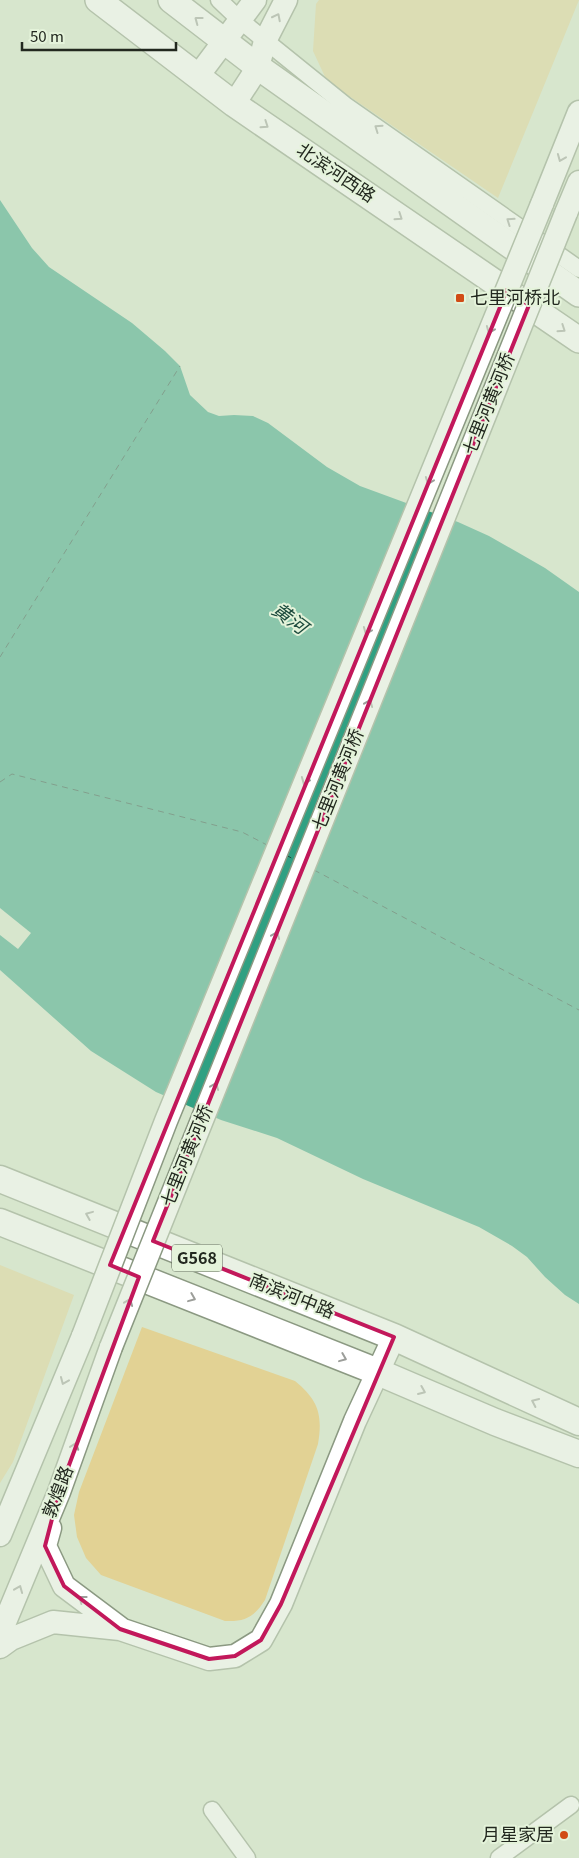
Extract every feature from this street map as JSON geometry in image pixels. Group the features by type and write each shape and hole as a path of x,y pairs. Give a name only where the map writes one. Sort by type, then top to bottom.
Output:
{"highway":[{"name":"南滨河中路","path":"0,1179 394,1337 579,1422"},
{"name":"G568","path":"0,1222 378,1372 494,1422 579,1454"}],"main road":[{"name":"北滨河西路","path":"98,0 234,104 579,340"},
{"path":"171,0 258,67 579,294"},
{"path":"198,76 255,0"},
{"path":"234,104 258,67 265,41 286,0"},
{"name":"七里河黄河桥","path":"83,1336 170,1112 579,112"},
{"name":"七里河黄河桥","path":"111,1347 579,182"},
{"name":"敦煌路","path":"0,1535 83,1336"},
{"path":"0,1647 11,1639 53,1622 120,1629 209,1659 234,1656 261,1640 281,1604 355,1421 394,1337"},
{"name":"敦煌路","path":"0,1634 59,1492 111,1347"},
{"path":"0,1514 17,1492"},
{"path":"59,1492 45,1546 64,1586 120,1629"}],"street":[{"path":"219,0 241,21 345,105 579,269"},
{"path":"499,1858 571,1805"},
{"path":"212,1810 247,1858"}],"highlighted area":[{"path":"507,290 529,305 153,1241 394,1337 281,1604 261,1640 235,1656 209,1659 120,1629 64,1586 45,1546 59,1492 139,1277 110,1265"}],"shaded area":[{"path":"319,0 579,0 498,198 327,81 313,51 316,4"},
{"path":"0,1265 74,1295 13,1462 0,1483"},
{"path":"142,1327 295,1381 314,1401 317,1408 320,1424 318,1444 265,1600 257,1611 244,1619 225,1621 101,1575 86,1558 77,1537 74,1515 79,1492"}],"water":[{"name":"黄河","path":"0,200 32,248 49,267 132,323 180,366 190,395 208,412 219,416 253,416 268,423 327,467 360,486 458,522 489,536 545,568 579,592 579,1304 565,1295 545,1277 527,1257 479,1227 363,1179 277,1138 221,1120 156,1092 91,1051 0,970"}],"pier":[{"path":"0,908 31,933 18,949 0,935"}],"ferry route":[{"path":"0,657 180,366"},
{"path":"0,782 12,774 242,832 267,845"},
{"path":"286,855 295,860"},
{"path":"314,870 579,1010"}],"place":[{"name":"七里河桥北","path":"460,298"},
{"name":"月星家居","path":"564,1835"}]}
